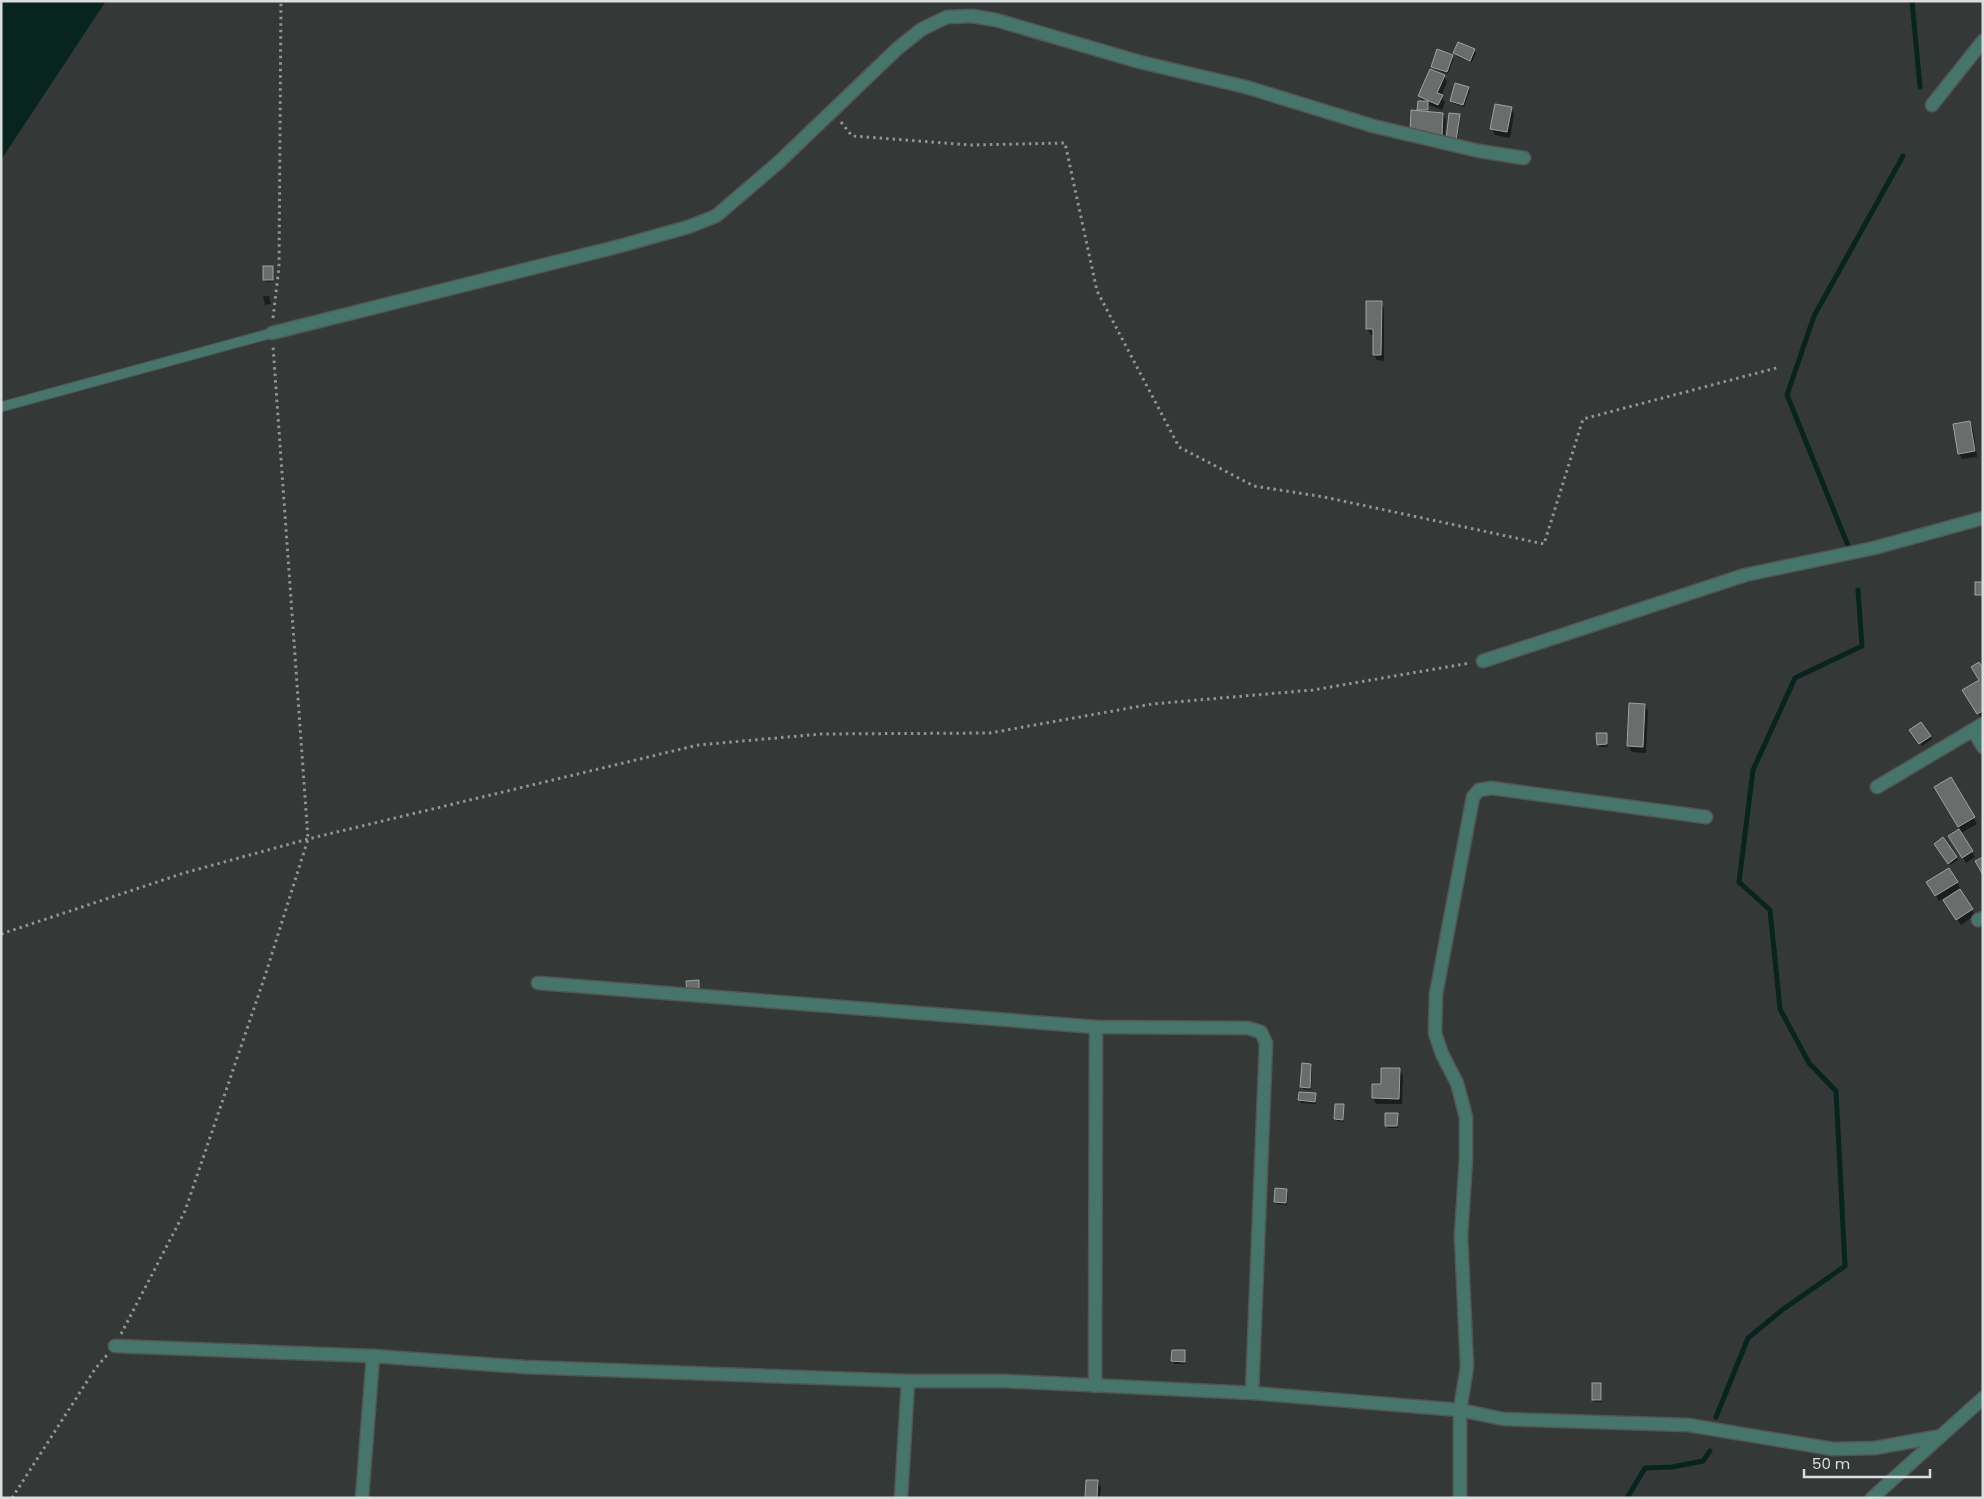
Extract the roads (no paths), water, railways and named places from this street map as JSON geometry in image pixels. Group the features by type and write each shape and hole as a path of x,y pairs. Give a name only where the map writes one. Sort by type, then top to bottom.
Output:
{"street":[{"path":"272,333 620,246 688,227 716,216 780,162 898,48 922,28 947,17 972,16 996,20 1140,62 1246,87 1373,126 1479,151 1524,158"},
{"path":"1932,105 1983,41"},
{"path":"1483,661 1745,575 1874,548 1983,518"},
{"path":"1877,787 1978,727 1983,747"},
{"path":"1460,1498 1460,1410 1467,1367 1461,1236 1466,1158 1466,1117 1457,1083 1442,1054 1435,1033 1436,994 1473,797 1479,790 1492,788 1706,817"},
{"path":"538,983 1096,1027 1248,1028 1261,1032 1266,1043 1252,1393"},
{"path":"1095,1386 1096,1027"},
{"path":"115,1346 372,1356 525,1367 908,1381 1004,1381 1252,1393 1460,1410 1503,1419 1688,1425 1833,1449 1875,1448 1941,1436"},
{"path":"362,1498 372,1356"},
{"path":"901,1498 908,1381"},
{"path":"1872,1498 1983,1398"}],"lane":[{"path":"1,408 272,333"}],"waterway":[{"path":"1912,1 1920,87"},
{"path":"1849,548 1787,395 1814,316 1903,156"},
{"path":"1716,1417 1748,1338 1782,1310 1845,1266 1836,1091 1809,1063 1780,1009 1770,910 1739,882 1753,770 1795,678 1862,646 1858,590"},
{"path":"1627,1498 1645,1468 1672,1467 1703,1461 1710,1451"}]}
